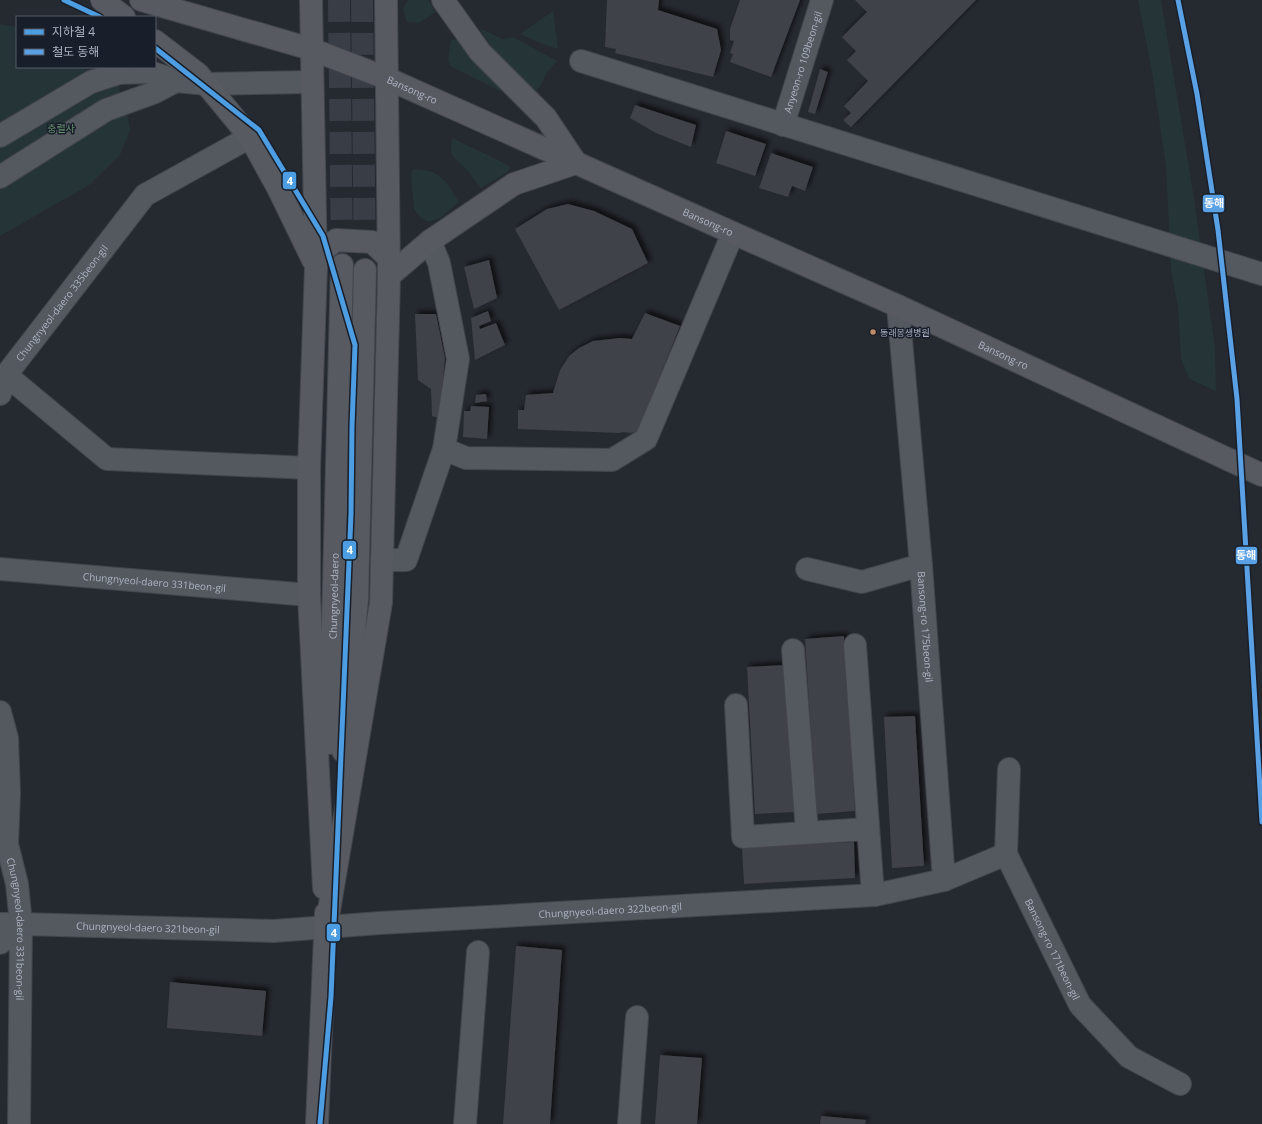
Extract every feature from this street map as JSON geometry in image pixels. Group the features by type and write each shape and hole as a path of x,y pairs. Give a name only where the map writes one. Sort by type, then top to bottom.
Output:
{"main road":[{"name":"Bansong-ro","path":"141,0 311,49 386,78 733,234 898,306 1262,475"},
{"path":"311,0 316,261 309,468 309,595 326,928"},
{"path":"326,928 381,603 389,267 386,0"},
{"path":"389,267 514,184 576,163 546,118 480,52 443,0"},
{"path":"156,42 198,74 250,137 316,261"},
{"path":"316,261 336,240 372,242 389,267"},
{"name":"Chungnyeol-daero","path":"317,1124 326,928 331,664 342,266"},
{"name":"Chungnyeol-daero","path":"326,928 357,599 365,270"}],"street":[{"name":"Anyeon-ro 109beon-gil","path":"783,125 822,0"},
{"path":"582,61 1262,274"},
{"path":"0,136 91,82 119,70 150,72 176,80 207,84 312,82"},
{"path":"0,177 106,110 153,93 176,80"},
{"name":"Chungnyeol-daero 335beon-gil","path":"250,137 145,195 3,385 108,459 309,468"},
{"path":"444,449 466,458 612,460 646,439 733,234"},
{"path":"382,560 406,560 444,449 458,359 439,263 430,241"},
{"name":"Bansong-ro 175beon-gil","path":"898,306 921,565 944,880"},
{"path":"807,569 862,582 921,565"},
{"name":"Chungnyeol-daero 331beon-gil","path":"0,569 309,595"},
{"path":"855,645 873,895"},
{"path":"793,650 807,832"},
{"path":"736,705 743,836 868,829"},
{"name":"Chungnyeol-daero 331beon-gil","path":"0,712 7,738 9,793 7,844 18,884 11,924 19,1124"},
{"name":"Bansong-ro 171beon-gil","path":"1009,769 1006,854 1080,1005 1128,1057 1180,1084"},
{"path":"944,880 1006,854"},
{"name":"Chungnyeol-daero 322beon-gil","path":"274,931 380,923 873,895 944,880"},
{"path":"0,943 11,924"},
{"name":"Chungnyeol-daero 321beon-gil","path":"11,924 274,931"},
{"path":"465,1124 478,952"},
{"path":"628,1124 637,1017"}],"green space":[{"path":"408,0 428,0 436,12 419,23 407,22 403,9"},
{"path":"1138,0 1161,0 1194,198 1215,348 1216,391 1189,379 1181,358 1178,307 1171,270 1166,166 1152,72"},
{"path":"553,11 558,49 520,34"},
{"name":"충렬사","path":"0,24 16,27 16,68 111,68 126,107 130,130 120,155 89,185 0,236"},
{"path":"479,28 503,39 513,37 557,61 546,74 537,90 531,87 494,51"},
{"path":"457,39 468,55 503,89 500,91 450,66 448,59 451,40"},
{"path":"452,138 511,167 508,172 481,188 467,170 452,155"},
{"path":"413,169 430,171 437,174 446,182 459,202 440,218 429,222 421,218 414,209 411,175"}],"building":[{"path":"607,0 659,0 658,10 717,29 721,50 713,77 615,53 616,49 605,47"},
{"path":"740,0 800,0 771,77 730,62 733,54 730,53 734,41 730,40 730,29"},
{"path":"855,0 976,0 851,127 843,120 851,113 844,106 868,81 847,60 856,51 842,37 867,12"},
{"path":"820,69 828,72 815,114 808,112"},
{"path":"635,105 696,125 691,147 656,133 630,118"},
{"path":"726,131 766,144 755,176 716,163"},
{"path":"771,153 813,167 805,191 792,186 788,197 759,188"},
{"path":"568,204 594,211 632,229 648,263 559,310 515,229 547,209"},
{"path":"489,260 497,298 474,309 464,267"},
{"path":"488,311 491,321 479,326 480,329 496,323 505,345 475,360 471,318"},
{"path":"645,313 680,326 637,432 619,433 518,429 518,410 524,410 526,395 553,393 560,370 569,356 579,348 593,341 620,338 632,339"},
{"path":"415,314 436,314 445,358 439,418 432,416 431,389 418,380"},
{"path":"486,394 487,401 475,403 476,395"},
{"path":"471,406 489,407 487,439 463,437 464,411 470,411"},
{"path":"844,636 855,811 816,814 805,639"},
{"path":"786,665 795,812 755,814 747,667"},
{"path":"915,716 924,866 892,868 884,717"},
{"path":"854,842 855,878 744,884 742,847"},
{"path":"516,946 562,950 550,1124 503,1124"},
{"path":"170,982 266,991 262,1036 167,1028"},
{"path":"660,1055 702,1058 697,1124 655,1124"},
{"path":"821,1116 866,1120 865,1124 820,1124"}],"tunnel":[{"path":"339,0 342,265"},
{"path":"362,0 365,270"}],"metro line":[{"name":"4","path":"64,0 98,16"},
{"name":"4","path":"156,49 259,130 323,236 355,345 351,514 331,997 320,1124"}],"rail line":[{"name":"동해","path":"1178,0 1197,94 1218,230 1237,399 1262,822"}],"place":[{"name":"동래봉생병원","path":"873,332"}]}
